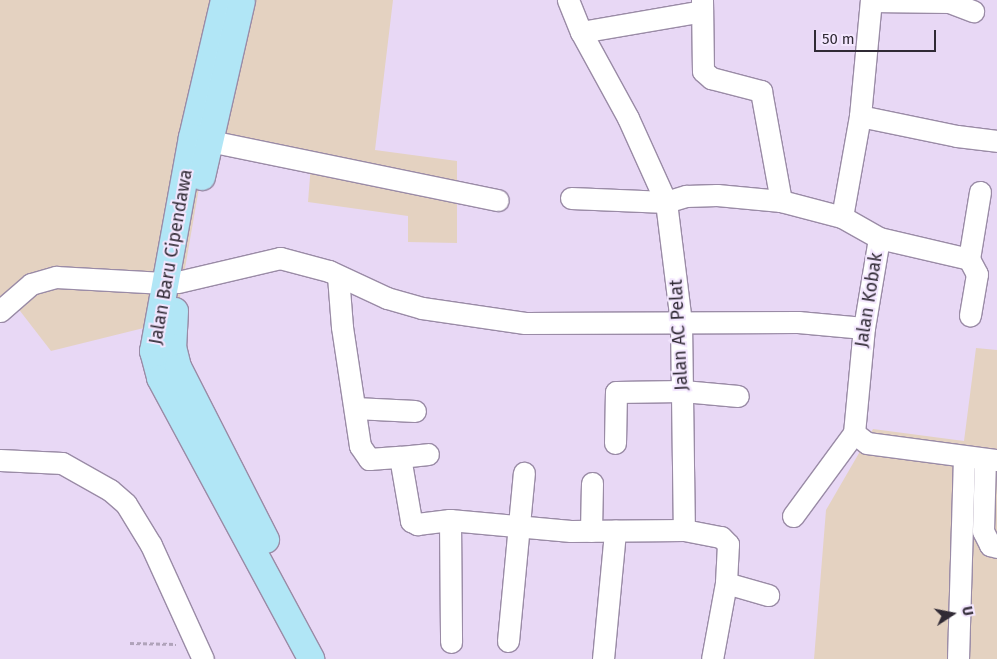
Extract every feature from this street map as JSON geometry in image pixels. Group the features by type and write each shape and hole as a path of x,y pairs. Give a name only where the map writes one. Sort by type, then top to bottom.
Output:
{"main road":[{"name":"Jalan Baru Cipendawa","path":"224,0 201,139 171,282 173,346 178,367 249,527 311,659"},
{"name":"Jalan Baru Cipendawa","path":"201,139 242,0"},
{"name":"Jalan Baru Cipendawa","path":"249,527 330,659"}],"street":[{"name":"Jalan AC Pelat","path":"568,0 581,32 628,118 666,202 681,322 684,530"},
{"path":"842,217 860,116 871,1 949,2 973,11"},
{"path":"581,32 702,6 703,70 706,76 761,91 781,201"},
{"path":"860,116 957,136 997,141"},
{"path":"201,139 498,200"},
{"path":"970,314 977,274 969,259 980,192"},
{"name":"Jalan Kobak","path":"571,198 666,202 700,195 781,201 842,217 879,238 864,328 854,433"},
{"path":"879,238 969,259"},
{"path":"0,311 31,284 56,276 171,282 280,258 338,276 387,298 455,314 525,323 798,322 864,328"},
{"path":"338,276 342,327 364,453 370,459 428,454"},
{"path":"615,444 616,392 683,391 738,396"},
{"path":"355,408 415,411"},
{"path":"793,516 854,433 866,443 991,460 983,531 990,545 997,547"},
{"path":"400,457 411,521 417,524 450,520 591,531 684,530 726,540 726,583 712,659"},
{"path":"958,659 964,457"},
{"path":"0,460 62,463 110,490 126,504 151,545 200,652"},
{"path":"508,641 524,473"},
{"path":"591,531 592,483"},
{"path":"450,520 451,642"},
{"path":"603,659 615,531"},
{"path":"726,583 768,595"}],"path":[{"path":"130,643 200,652"}],"shaded area":[{"path":"0,0 393,0 375,150 457,161 457,243 408,242 408,216 308,202 311,164 207,142 176,320 51,351 10,298 0,299"},
{"path":"976,348 997,350 997,659 814,659 826,510 873,429 964,441"}]}
